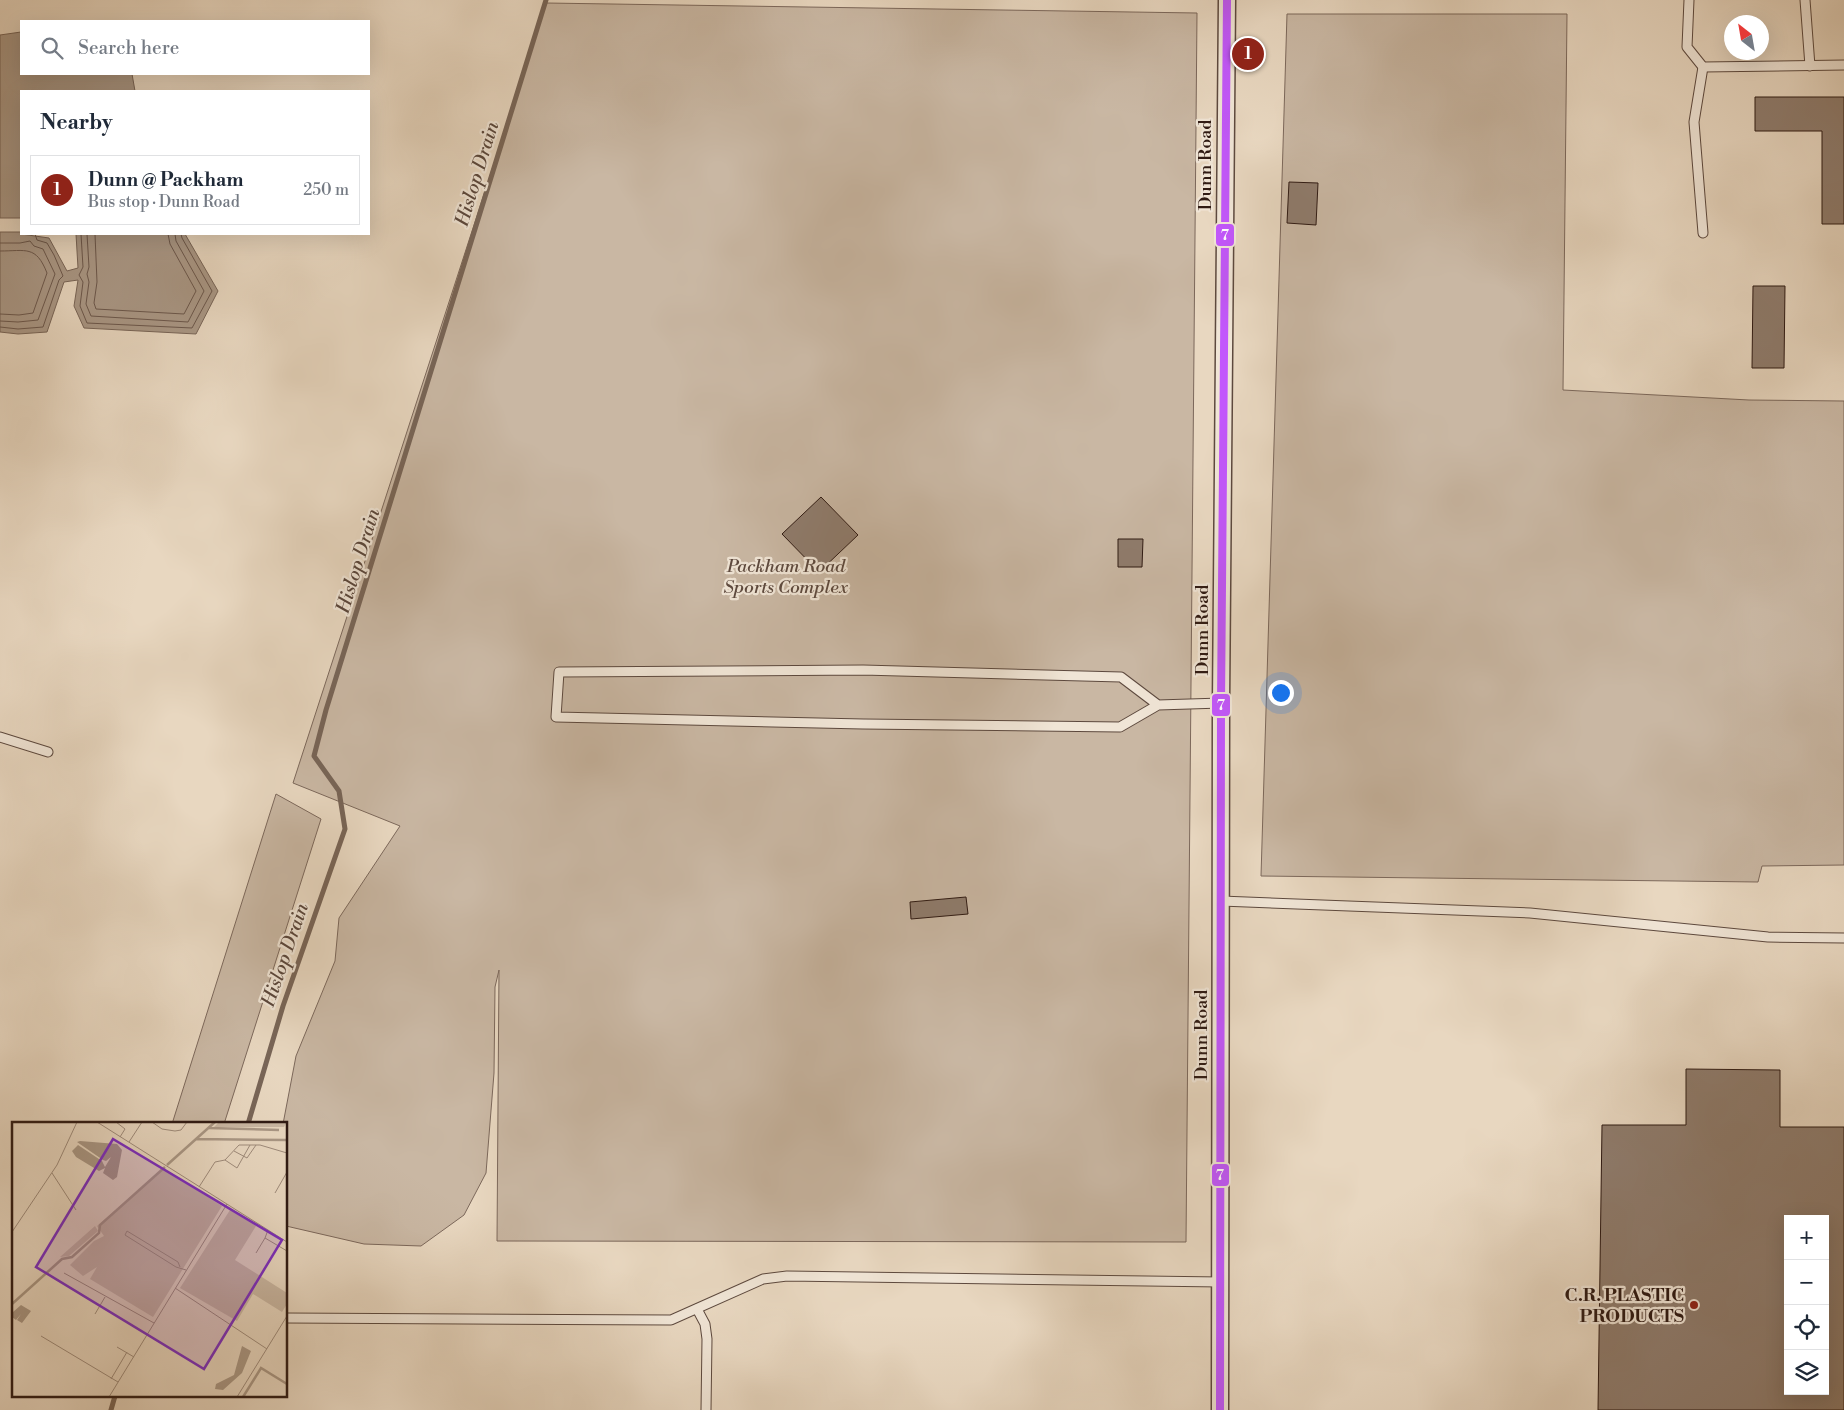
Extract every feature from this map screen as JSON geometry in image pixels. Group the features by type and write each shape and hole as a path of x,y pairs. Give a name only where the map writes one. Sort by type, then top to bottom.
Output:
{"street":[{"name":"Dunn Road","path":"1220,1410 1221,901 1227,0"}],"lane":[{"path":"1689,0 1687,47 1703,67 1694,122 1703,233"},
{"path":"1805,0 1810,66"},
{"path":"1703,67 1844,65"},
{"path":"1158,705 1121,677 863,670 559,672 556,717 863,724 1120,727 1158,705 1222,704"},
{"path":"0,737 48,752"},
{"path":"1221,901 1530,912 1768,936 1844,938"},
{"path":"288,1318 671,1320 763,1280 787,1276 1221,1282"},
{"path":"697,1309 705,1324 707,1339 706,1410"}],"green space":[{"name":"Packham Road Sports Complex","path":"546,3 1197,13 1186,1242 497,1241 499,970 495,987 494,1073 486,1173 464,1215 421,1246 364,1244 288,1226 288,1122 283,1122 296,1056 335,961 339,918 400,826 293,783"},
{"path":"1287,14 1567,14 1563,390 1749,400 1844,401 1844,865 1762,866 1758,882 1261,876"},
{"path":"276,794 321,819 225,1122 173,1122"}],"water":[{"path":"20,32 20,75 132,75 135,90 20,90 20,218 0,218 0,35"},
{"path":"0,232 20,232 20,235 49,238 67,271 78,268 76,235 186,235 218,291 196,334 84,328 74,306 78,280 64,282 47,332 18,334 0,332"}],"building":[{"path":"1755,97 1844,97 1844,224 1822,224 1822,131 1755,131"},
{"path":"1289,182 1318,183 1316,225 1287,223"},
{"path":"1753,286 1785,286 1784,368 1752,368"},
{"path":"821,497 858,535 819,572 782,534"},
{"path":"1118,539 1143,539 1142,567 1118,567"},
{"path":"966,897 968,914 911,919 910,902"},
{"name":"C.R. PLASTIC PRODUCTS","path":"1686,1069 1780,1070 1780,1127 1844,1127 1844,1410 1598,1410 1602,1125 1686,1125"}],"waterway":[{"name":"Hislop Drain","path":"249,1122 283,1006 345,829 339,791 314,756 326,710 546,0"},
{"name":"Hislop Drain","path":"111,1410 114,1398"}],"transit line":[{"name":"7","path":"1220,1410 1221,703 1227,0"}],"place":[{"name":"Dunn @ Packham","path":"1248,54"},
{"name":"C.R. PLASTIC PRODUCTS","path":"1694,1305"}]}
